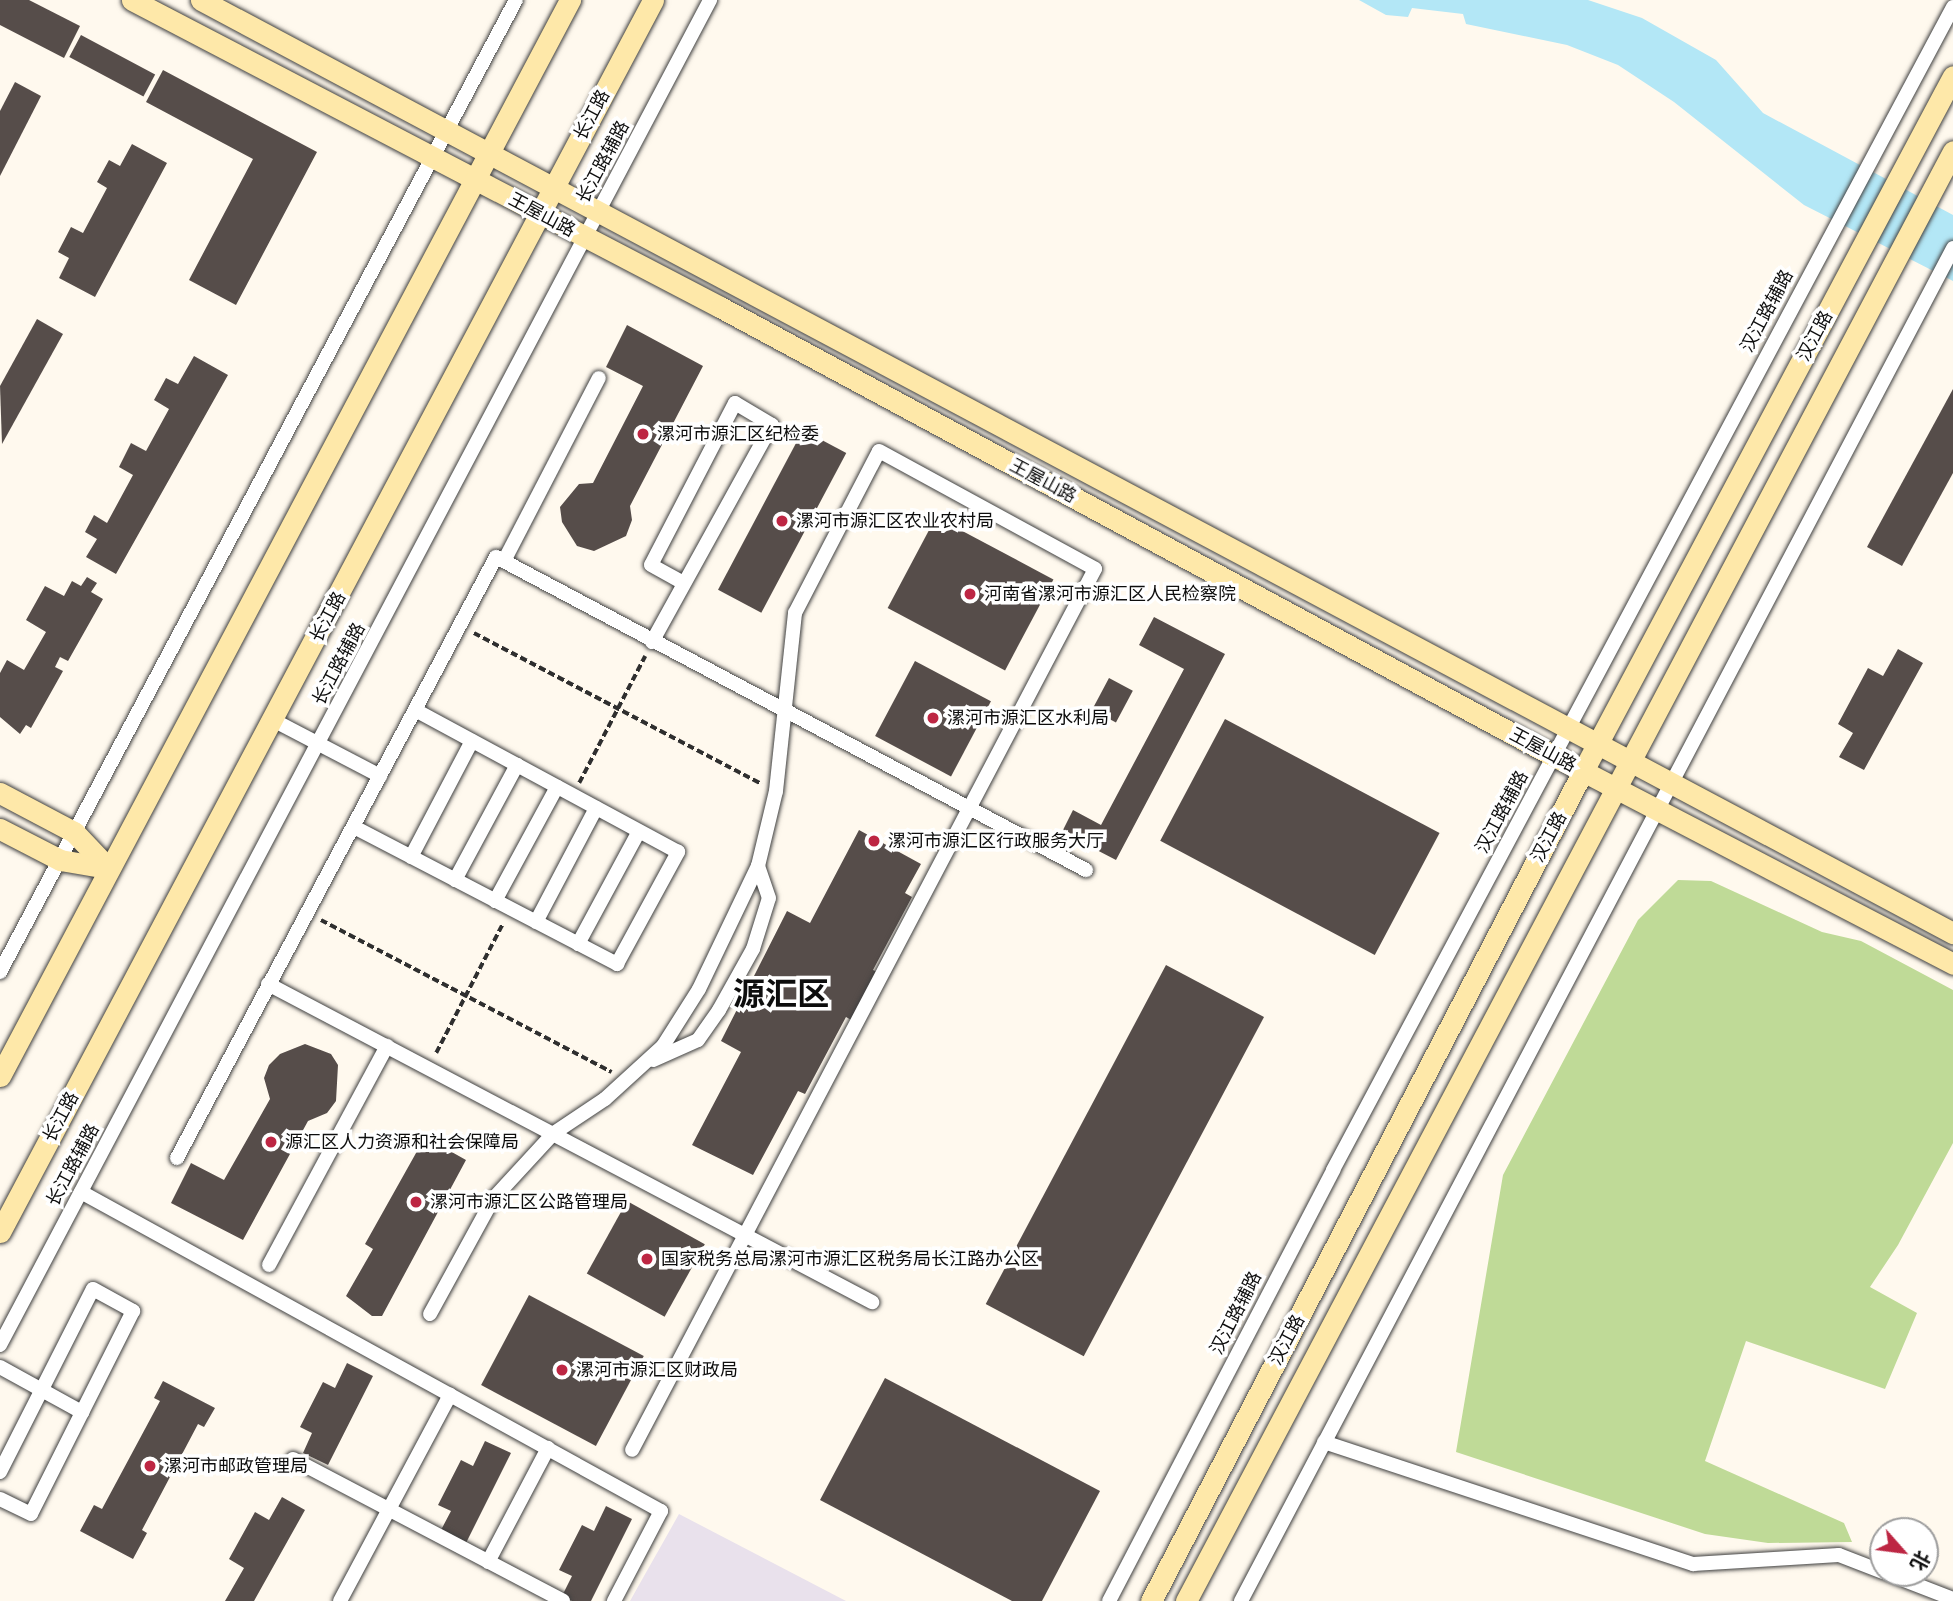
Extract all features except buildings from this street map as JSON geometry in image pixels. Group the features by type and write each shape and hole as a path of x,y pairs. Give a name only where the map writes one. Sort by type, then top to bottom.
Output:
{"street":[{"name":"王屋山路","path":"132,0 540,214 1656,810 1953,964"},
{"name":"王屋山路","path":"201,0 1953,933"},
{"path":"0,972 516,0"},
{"path":"0,1076 570,0"},
{"name":"长江路","path":"0,1232 653,0"},
{"name":"长江路辅路","path":"0,1345 710,0"},
{"name":"汉江路辅路","path":"1109,1601 1831,231 1953,7"},
{"name":"汉江路","path":"1151,1601 1597,744 1953,76"},
{"name":"汉江路","path":"1186,1601 1613,787 1953,151"},
{"path":"1241,1601 1953,248"},
{"path":"504,561 599,378"},
{"path":"652,642 772,425 735,402 651,565 683,583"},
{"path":"430,1314 493,1199 554,1133 627,1080 663,1046 699,989 758,866 776,791 787,713 795,613 879,451 1095,569 742,1234 632,1450"},
{"path":"177,1158 496,557 1086,870"},
{"path":"354,827 617,964 678,852 415,710"},
{"path":"273,720 380,776"},
{"path":"411,857 472,741"},
{"path":"455,880 517,765"},
{"path":"495,901 557,787"},
{"path":"0,793 74,832 108,868"},
{"path":"536,922 596,808"},
{"path":"0,828 60,860 108,868"},
{"path":"578,944 639,831"},
{"path":"644,1064 698,1040 719,1010 753,949 769,898 758,866"},
{"path":"268,984 872,1302"},
{"path":"269,1265 387,1046"},
{"path":"80,1192 661,1510 614,1601"},
{"path":"0,1472 93,1289 133,1311 31,1514 0,1499"},
{"path":"0,1367 82,1412"},
{"path":"340,1601 450,1395"},
{"path":"1324,1442 1693,1564 1839,1555 1869,1566"},
{"path":"488,1562 548,1448"},
{"path":"293,1459 563,1601"},
{"path":"1922,1587 1953,1599"}],"path":[{"path":"460,626 776,791"},
{"path":"572,795 652,642"},
{"path":"428,1068 511,909"},
{"path":"307,913 627,1080"}],"shaded area":[{"path":"679,1514 846,1601 630,1601"}],"green space":[{"path":"1678,880 1711,881 1822,932 1861,941 1953,990 1953,1143 1898,1245 1870,1287 1917,1313 1885,1389 1746,1341 1705,1461 1844,1523 1852,1542 1768,1543 1705,1534 1456,1452 1503,1175 1638,920"}],"water":[{"path":"1359,0 1588,0 1642,18 1716,60 1763,113 1953,215 1953,281 1804,205 1674,102 1618,65 1567,45 1466,24 1463,14 1412,8 1408,17 1386,15"}],"place":[{"name":"漯河市源汇区纪检委","path":"643,434"},
{"name":"漯河市源汇区农业农村局","path":"782,521"},
{"name":"河南省漯河市源汇区人民检察院","path":"970,594"},
{"name":"漯河市源汇区水利局","path":"933,718"},
{"name":"漯河市源汇区行政服务大厅","path":"874,841"},
{"name":"源汇区人力资源和社会保障局","path":"271,1142"},
{"name":"漯河市源汇区公路管理局","path":"416,1202"},
{"name":"国家税务总局漯河市源汇区税务局长江路办公区","path":"647,1259"},
{"name":"漯河市源汇区财政局","path":"562,1370"},
{"name":"漯河市邮政管理局","path":"150,1466"}],"district":[{"name":"源汇区","path":"781,994"}]}
